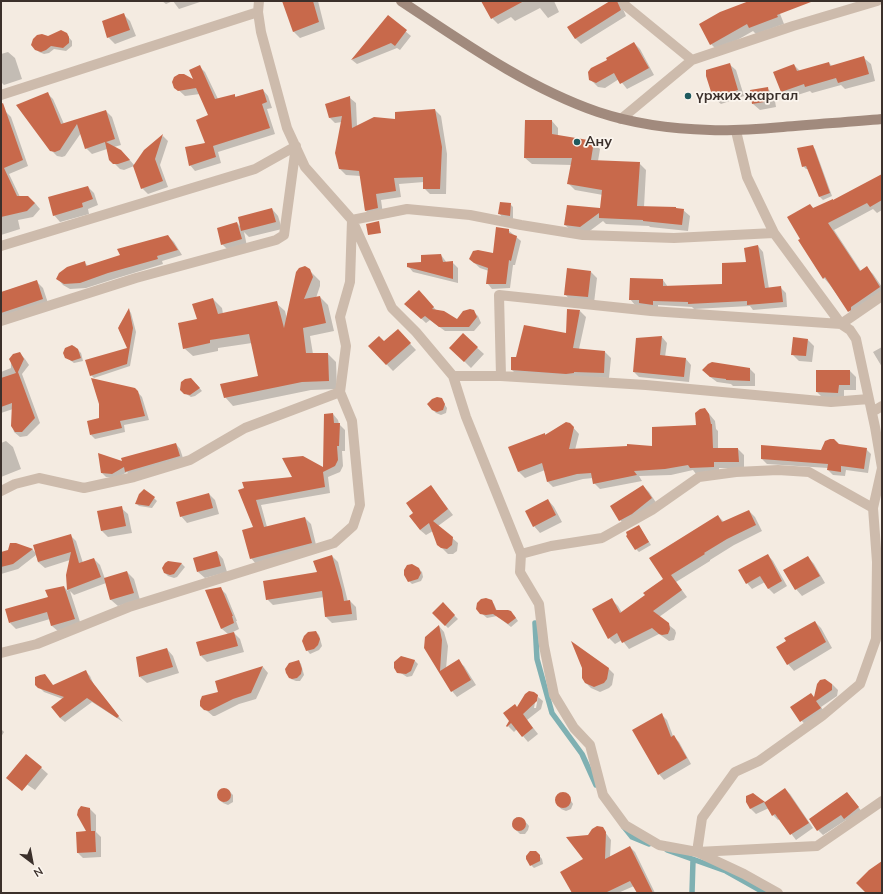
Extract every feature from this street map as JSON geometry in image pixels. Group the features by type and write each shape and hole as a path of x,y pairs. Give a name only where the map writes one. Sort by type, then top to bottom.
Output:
{"main road":[{"path":"401,1 468,45 516,74 577,104 621,119 680,128 736,130 882,119"}],"street":[{"path":"259,1 258,12 261,32 287,128 305,167 352,220 392,308 416,332 453,376 466,417 521,554 520,572 539,604 544,646 554,695 574,728 590,745 603,795 625,826 659,845 697,852 818,846 882,801"},
{"path":"625,3 636,1"},
{"path":"621,119 692,60 793,26 877,1"},
{"path":"625,3 692,60"},
{"path":"1,95 258,12"},
{"path":"697,852 702,818 735,772 759,761 822,716 860,684 876,639 877,562 873,508 882,468 872,412 856,339 850,330 841,324 774,233 747,176 736,130"},
{"path":"1,246 255,169 296,146"},
{"path":"1,321 136,278 276,240 284,235 296,146"},
{"path":"352,220 407,208 470,215 583,235 674,238 774,233"},
{"path":"1,653 37,644 129,607 334,543 353,526 360,505 352,421 340,392 346,346 340,317 350,282 352,220"},
{"path":"501,376 499,295 651,311 841,324 882,296"},
{"path":"453,376 501,376 646,385 831,402 869,399"},
{"path":"1,491 15,484 39,478 84,488 190,460 245,428 340,392"},
{"path":"872,412 882,406"},
{"path":"521,554 551,546 602,538 652,510 699,477 736,472 778,470 809,472 873,508"},
{"path":"697,852 744,874 778,893"}],"building":[{"path":"282,1 313,1 319,22 293,32"},
{"path":"481,1 524,1 491,19"},
{"path":"610,1 617,1 621,10 575,39 567,27"},
{"path":"749,1 811,2 749,28 747,24 710,45 699,24 720,12"},
{"path":"124,13 130,30 107,38 102,21"},
{"path":"388,15 407,30 395,46 391,43 351,60"},
{"path":"61,30 67,33 69,37 69,43 63,48 51,46 41,52 35,50 31,45 33,39 37,35 42,34 48,36"},
{"path":"634,42 649,68 620,84 614,73 596,83 589,80 588,72 591,68 607,60 606,58"},
{"path":"864,56 869,74 838,83 836,78 805,87 804,84 781,92 773,72 794,64 797,71 829,62 830,66"},
{"path":"730,63 738,90 713,98 706,76 706,70"},
{"path":"200,65 215,99 235,94 235,97 263,89 267,102 262,104 270,128 213,146 216,157 189,166 185,147 205,143 196,120 208,115 196,88 178,91 174,88 172,82 174,77 179,74 184,74 193,79 189,70"},
{"path":"768,87 770,101 752,104 750,90"},
{"path":"48,92 61,124 106,110 115,139 106,142 121,150 130,160 113,164 109,160 105,142 85,149 77,124 60,150 55,152 50,151 16,105"},
{"path":"350,96 352,128 374,117 395,119 395,112 435,109 442,147 440,189 423,189 423,177 394,178 396,191 376,194 378,208 365,211 359,171 339,169 335,153 342,116 329,118 325,104"},
{"path":"3,103 23,160 4,168 17,196 28,196 35,203 27,211 1,217 1,104"},
{"path":"525,120 552,120 552,134 594,141 591,160 640,162 637,206 676,207 684,209 682,225 643,220 599,218 599,213 580,227 564,225 567,205 600,208 602,190 567,184 572,158 524,158"},
{"path":"163,134 155,159 163,181 141,189 133,166 144,150"},
{"path":"813,145 830,193 819,197 806,166 802,167 797,148"},
{"path":"882,174 882,200 870,207 867,203 828,223 860,271 867,266 880,287 851,307 851,310 848,312 825,277 823,279 798,240 800,239 787,217 810,204 813,208 833,200"},
{"path":"88,186 93,199 82,203 83,207 53,216 48,197"},
{"path":"500,202 511,203 510,216 498,214"},
{"path":"272,208 276,222 241,231 238,217"},
{"path":"379,221 381,233 368,235 366,224"},
{"path":"237,222 242,239 221,245 217,228"},
{"path":"496,227 509,229 509,233 517,236 511,261 509,260 506,284 486,284 488,268 474,263 469,259 473,251 478,250 493,253"},
{"path":"168,235 178,250 157,256 158,259 108,273 80,283 64,284 56,279 59,273 67,267 85,261 86,266 120,255 117,249"},
{"path":"758,245 765,288 781,286 783,302 747,305 747,301 688,304 688,302 653,301 653,305 639,303 639,300 629,300 630,278 663,279 663,286 722,284 722,263 746,262 744,248"},
{"path":"441,254 443,262 453,261 453,279 407,267 407,263 421,262 421,255"},
{"path":"305,266 310,269 313,277 304,299 320,296 326,323 303,328 306,353 328,353 329,381 302,382 224,398 220,384 258,376 249,334 210,340 210,343 183,349 178,323 197,319 192,304 213,298 218,314 277,301 284,328 296,272 299,268"},
{"path":"567,268 591,271 588,297 564,295"},
{"path":"37,280 43,299 1,313 1,292"},
{"path":"419,290 434,307 432,309 444,311 457,319 463,311 470,309 474,310 477,317 469,327 439,327 425,316 421,319 404,304"},
{"path":"129,308 133,328 127,364 90,376 85,360 127,348 118,328"},
{"path":"567,309 580,310 573,348 605,351 604,373 574,372 566,374 511,370 511,357 516,357 524,325 566,333"},
{"path":"398,329 411,343 386,365 368,346 379,336 384,341"},
{"path":"463,333 478,347 464,362 449,348"},
{"path":"662,336 660,355 686,358 684,377 633,372 636,338"},
{"path":"793,337 808,339 806,356 791,355"},
{"path":"72,345 78,349 81,358 72,361 65,358 63,353 65,348"},
{"path":"20,352 24,359 18,372 35,418 22,432 15,432 11,426 12,403 1,407 1,378 16,373 9,359 13,354"},
{"path":"712,362 750,368 750,381 726,380 710,377 702,370"},
{"path":"816,370 850,370 850,385 839,385 838,393 816,392"},
{"path":"91,378 135,388 138,391 145,416 120,421 122,428 90,435 87,421 99,418 99,404"},
{"path":"191,378 200,388 190,395 184,394 180,390 181,382 185,379"},
{"path":"437,397 442,398 445,404 443,410 437,412 432,410 427,404 432,399"},
{"path":"705,408 709,414 712,424 713,448 738,448 739,462 714,462 714,467 690,468 688,465 665,469 634,471 637,475 593,484 591,473 577,474 547,482 542,463 518,472 508,447 545,433 545,435 566,422 570,423 574,427 569,449 627,446 627,444 652,446 652,427 696,425 695,413 700,409"},
{"path":"333,413 334,423 340,423 339,446 337,446 338,460 335,466 323,472 325,487 256,500 264,527 305,517 312,543 250,559 242,530 253,527 238,490 244,488 242,482 292,477 282,458 303,456 323,467 324,414"},
{"path":"834,439 839,444 867,448 864,469 841,466 841,472 827,470 828,464 761,459 761,445 821,450 825,441"},
{"path":"176,443 180,456 125,472 124,467 112,474 101,473 98,453 122,461 121,458"},
{"path":"431,485 448,509 433,521 453,537 452,545 447,549 441,548 437,545 429,523 420,530 409,516 413,513 406,503"},
{"path":"643,485 652,498 632,514 619,521 610,506"},
{"path":"144,489 155,497 149,506 135,504 139,494"},
{"path":"209,493 213,508 180,517 176,502"},
{"path":"548,499 556,515 533,527 525,511"},
{"path":"122,506 126,526 101,531 97,511"},
{"path":"749,510 756,525 727,539 671,575 682,590 653,611 669,623 670,629 668,634 659,634 652,628 622,643 617,633 608,639 592,609 612,598 620,613 645,595 643,593 663,579 649,558 718,515 722,522"},
{"path":"639,525 649,542 635,550 626,536 626,532"},
{"path":"71,534 79,563 94,558 101,577 67,590 66,575 71,552 38,562 33,545"},
{"path":"10,543 16,543 33,549 13,564 1,567 1,552 8,550"},
{"path":"217,551 221,566 197,572 193,558"},
{"path":"768,554 782,581 768,589 760,576 746,584 738,570"},
{"path":"332,555 344,601 350,600 352,614 325,617 322,591 266,600 263,581 317,572 313,561"},
{"path":"808,556 820,576 795,590 783,570"},
{"path":"168,561 182,563 174,574 170,575 164,573 162,568"},
{"path":"412,564 419,568 421,573 418,579 408,582 404,575 404,570 407,565"},
{"path":"127,571 134,593 110,600 104,578"},
{"path":"64,586 75,619 51,626 47,612 9,623 5,609 48,597 45,590"},
{"path":"221,587 233,616 234,623 221,629 205,590"},
{"path":"486,598 492,600 496,610 511,611 516,618 508,624 493,614 480,614 476,609 477,603 481,599"},
{"path":"443,602 455,615 445,626 432,613"},
{"path":"815,621 826,642 787,665 776,647 786,641 784,638"},
{"path":"439,625 442,640 440,671 459,659 471,680 451,692 424,648 425,637"},
{"path":"316,631 320,639 318,645 314,649 306,651 302,641 304,636 308,632"},
{"path":"234,632 238,646 200,656 196,642"},
{"path":"571,641 609,668 607,679 604,683 594,687 585,683 582,678 582,668"},
{"path":"167,648 173,667 139,677 136,657"},
{"path":"401,656 415,660 411,671 406,674 397,673 394,668 394,662"},
{"path":"299,660 302,669 301,674 297,678 289,678 285,669 289,663"},
{"path":"263,666 251,693 233,699 209,711 204,710 200,706 202,696 218,692 215,681"},
{"path":"86,670 90,679 119,716 117,718 87,698 60,718 51,707 64,697 38,688 35,685 35,677 40,675 45,674 53,685"},
{"path":"825,679 832,684 832,690 816,701 821,708 800,722 790,707 811,693 814,697 817,684 820,680"},
{"path":"529,691 538,695 537,701 523,714 533,728 522,737 511,723 507,727 506,726 509,721 503,713 515,704 517,707 525,694"},
{"path":"662,713 671,737 674,735 687,758 658,775 632,730"},
{"path":"26,754 42,767 22,791 6,778"},
{"path":"221,788 227,788 231,792 231,798 227,802 221,802 217,798 217,792"},
{"path":"785,788 809,823 790,835 775,814 772,816 764,802 750,809 746,802 746,796 753,793 765,802"},
{"path":"563,792 569,794 571,800 569,806 563,808 557,806 555,800 557,794"},
{"path":"847,792 859,807 844,819 841,815 817,831 809,819"},
{"path":"81,806 90,808 91,831 95,831 96,852 77,853 76,832 86,831 77,815"},
{"path":"516,817 522,817 526,821 526,827 522,831 516,831 512,827 512,821"},
{"path":"597,826 603,827 606,832 605,859 630,846 653,893 637,893 630,881 605,893 572,893 560,872 583,859 566,837 588,835 592,829"},
{"path":"530,851 536,851 540,855 540,861 530,866 526,856"},
{"path":"882,861 882,893 866,893 856,883 869,870"}],"waterway":[{"path":"535,623 537,659 552,713 582,754 596,785"},
{"path":"624,827 632,837 649,844"},
{"path":"667,850 726,871 765,893"},
{"path":"692,893 693,860"}],"place":[{"name":"үржих жаргал","path":"688,96"},
{"name":"Ану","path":"577,142"}]}
